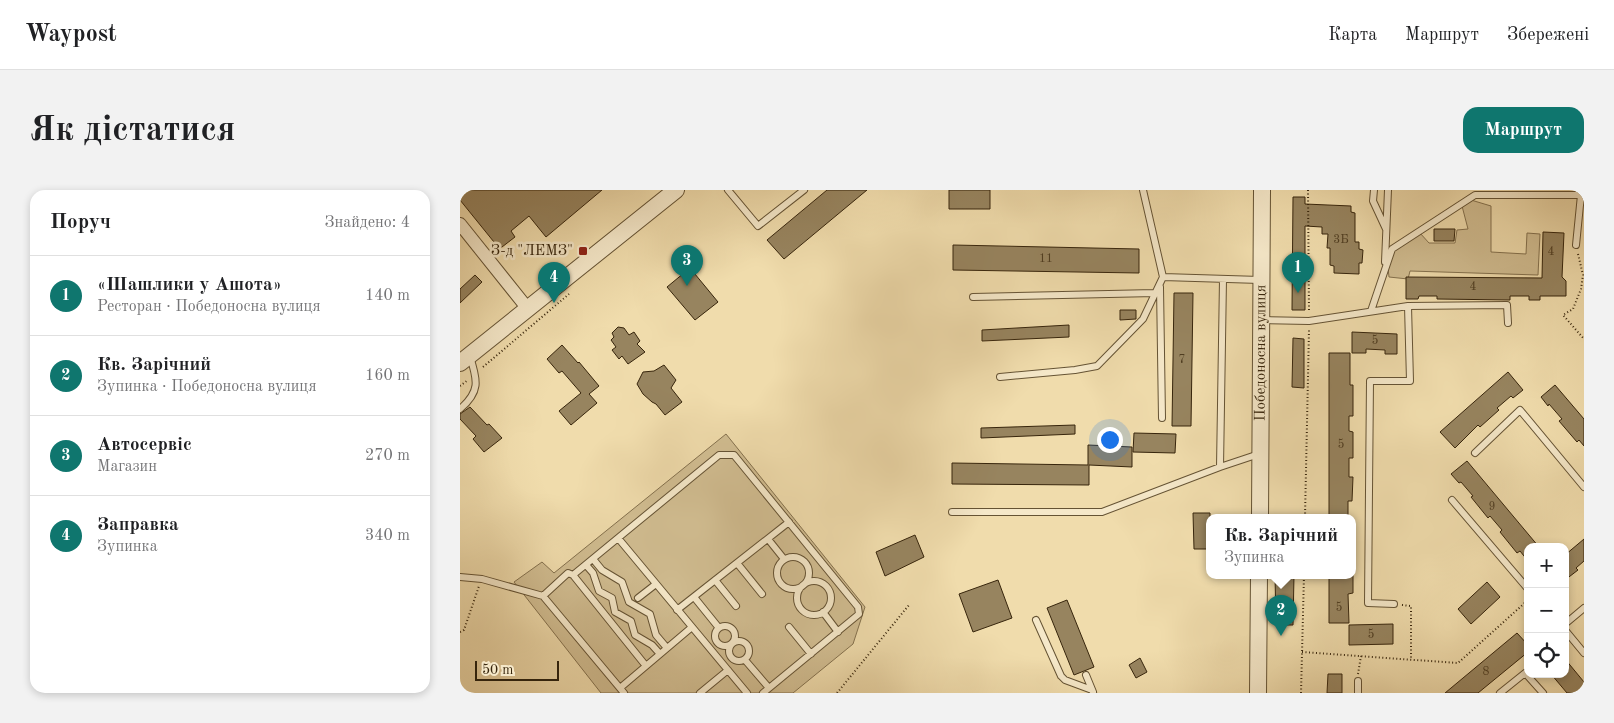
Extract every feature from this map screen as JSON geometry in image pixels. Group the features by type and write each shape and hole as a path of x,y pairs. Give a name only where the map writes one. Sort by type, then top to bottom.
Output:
{"street":[{"path":"465,359 676,190"},
{"name":"Победоносна вулиця","path":"1260,514 1262,190"},
{"path":"460,224 528,309"},
{"path":"1258,693 1259,579"}],"lane":[{"path":"728,190 758,226 804,190"},
{"path":"1000,376 1075,370 1097,366 1143,319 1163,276 1143,190"},
{"path":"1374,190 1374,201 1386,230"},
{"path":"1384,271 1388,190"},
{"path":"1371,311 1392,249 1475,195 1582,195 1576,245"},
{"path":"1163,276 1261,280"},
{"path":"1220,467 1222,279"},
{"path":"1160,284 1162,418"},
{"path":"973,297 1155,293"},
{"path":"1262,320 1309,320 1408,306 1508,305 1508,323"},
{"path":"1394,604 1368,604 1370,381 1410,381 1408,306"},
{"path":"460,410 475,393 475,373 465,359"},
{"path":"1475,453 1520,410 1584,487"},
{"path":"952,512 1102,512 1260,453"},
{"path":"543,596 568,574 573,575 586,565 719,455 734,456 858,607 859,614 763,693"},
{"path":"1452,500 1527,588"},
{"path":"677,610 789,522"},
{"path":"618,538 747,693"},
{"path":"768,539 784,559"},
{"path":"784,559 780,562 776,572 782,586 792,589 802,586 811,581 817,581 827,587 831,598 830,603 823,612 812,615 802,610 797,601 798,590 802,586 808,578 809,572 805,562 795,556 784,559"},
{"path":"593,559 602,570 622,582 629,602 650,614 656,635 667,648"},
{"path":"737,563 762,594"},
{"path":"586,565 593,573 599,591 612,598 615,612 631,621 635,635 652,645 660,654"},
{"path":"573,575 646,666"},
{"path":"460,577 482,579 543,596 622,691 646,666 692,627"},
{"path":"715,580 736,606"},
{"path":"638,598 656,584"},
{"path":"694,597 719,628"},
{"path":"1569,621 1584,608"},
{"path":"823,612 838,632"},
{"path":"1036,620 1064,680 1092,692"},
{"path":"719,628 715,634 716,641 725,646 732,644 738,641 747,645 749,654 745,660 739,662 733,660 729,654 732,644 736,636 734,630 725,626 719,628"},
{"path":"789,627 811,654"},
{"path":"1567,633 1584,653"},
{"path":"745,660 769,688"},
{"path":"700,693 728,670"},
{"path":"1500,693 1525,673 1543,693"},
{"path":"1086,675 1092,692"},
{"path":"1358,680 1358,693"}],"path":[{"path":"1305,514 1309,320 1308,190"},
{"path":"1576,245 1583,275 1581,289 1574,309 1563,315 1584,339"},
{"path":"460,386 570,294"},
{"path":"460,632 464,630 482,579"},
{"path":"1301,693 1304,579"},
{"path":"1394,604 1411,606 1411,660"},
{"path":"1302,652 1458,663 1524,604"},
{"path":"837,693 909,605"},
{"path":"1358,680 1361,656"}],"shaded area":[{"path":"1471,200 1491,206 1491,252 1526,254 1527,233 1540,234 1538,275 1410,271 1408,279 1389,277 1388,268 1393,250 1420,233 1429,243 1455,243 1457,230 1468,229 1462,206"},
{"path":"726,434 865,607 853,644 793,693 601,693 514,582 542,562 554,573"}],"building":[{"path":"460,190 602,190 546,237 529,216 511,231 515,237 502,247 498,247 460,200"},
{"path":"827,190 867,190 784,259 767,240"},
{"path":"949,190 990,190 990,209 949,209"},
{"path":"1293,197 1305,197 1305,204 1351,206 1351,212 1355,213 1355,242 1359,242 1359,249 1363,250 1362,263 1359,263 1359,274 1334,273 1334,266 1330,265 1330,248 1327,248 1328,234 1322,234 1322,227 1305,226 1305,310 1292,310"},
{"path":"1434,229 1455,229 1454,241 1434,241"},
{"path":"1543,232 1564,233 1562,277 1566,281 1566,296 1540,296 1540,300 1529,300 1529,296 1510,296 1510,300 1437,299 1437,296 1419,296 1418,299 1406,299 1406,277 1542,278"},
{"path":"953,245 1139,249 1139,273 953,270"},
{"path":"690,268 718,302 695,320 667,287"},
{"path":"475,275 482,282 460,303 460,289"},
{"path":"1174,293 1193,293 1191,426 1172,426"},
{"path":"1120,310 1136,310 1136,319 1120,320"},
{"path":"1069,325 1069,337 982,341 982,330"},
{"path":"618,327 624,328 629,335 634,332 640,341 637,344 645,352 628,364 622,356 619,359 612,350 616,347 611,340 614,337 612,333"},
{"path":"1352,332 1397,334 1397,354 1385,354 1385,350 1366,349 1366,353 1352,353"},
{"path":"1293,338 1304,339 1304,388 1292,387"},
{"path":"562,345 599,386 589,394 597,403 571,425 559,411 581,393 562,371 559,373 547,359"},
{"path":"1329,353 1350,353 1350,385 1353,385 1353,416 1349,416 1349,431 1353,432 1353,458 1349,458 1349,477 1353,477 1352,501 1348,501 1348,514 1329,514"},
{"path":"664,365 676,380 671,388 682,402 665,415 656,404 643,394 637,384 643,372 654,371"},
{"path":"1508,372 1523,390 1513,398 1511,396 1497,408 1499,410 1480,427 1478,425 1455,448 1440,432"},
{"path":"1555,385 1584,419 1584,446 1579,440 1577,442 1559,421 1562,419 1541,397"},
{"path":"470,407 502,438 484,452 473,439 476,436 460,419 460,414"},
{"path":"1075,425 1075,434 981,438 981,428"},
{"path":"1134,433 1176,434 1175,453 1133,452"},
{"path":"1088,445 1132,447 1132,467 1089,465 1089,485 952,484 952,463 1088,465"},
{"path":"1467,461 1536,543 1524,543 1524,556 1520,551 1517,553 1500,532 1502,530 1490,516 1488,518 1471,497 1473,496 1451,474"},
{"path":"1193,513 1210,513 1206,514 1206,549 1194,549"},
{"path":"915,535 924,557 885,576 876,552"},
{"path":"1584,539 1584,561 1576,568 1578,570 1569,577 1569,552"},
{"path":"1275,579 1294,579 1293,625 1276,625"},
{"path":"1329,579 1353,579 1353,593 1348,594 1349,623 1329,623"},
{"path":"998,580 1012,618 973,632 959,594"},
{"path":"1487,582 1500,597 1471,624 1458,609"},
{"path":"1067,600 1094,667 1074,675 1047,608"},
{"path":"1393,624 1393,644 1349,645 1349,625"},
{"path":"1517,633 1524,641 1524,655 1478,693 1445,693"},
{"path":"1140,658 1147,672 1136,678 1129,665"},
{"path":"1569,664 1584,682 1584,693 1567,693 1554,678 1569,678"},
{"path":"1328,674 1342,674 1342,693 1327,693"}],"place":[{"name":"З-д \"ЛЕМЗ\"","path":"583,251"},
{"name":"Автосервіс","path":"687,286"},
{"name":"«Шашлики у Ашота»","path":"1298,293"},
{"name":"Заправка","path":"554,303"},
{"name":"Кв. Зарічний","path":"1281,636"}]}
